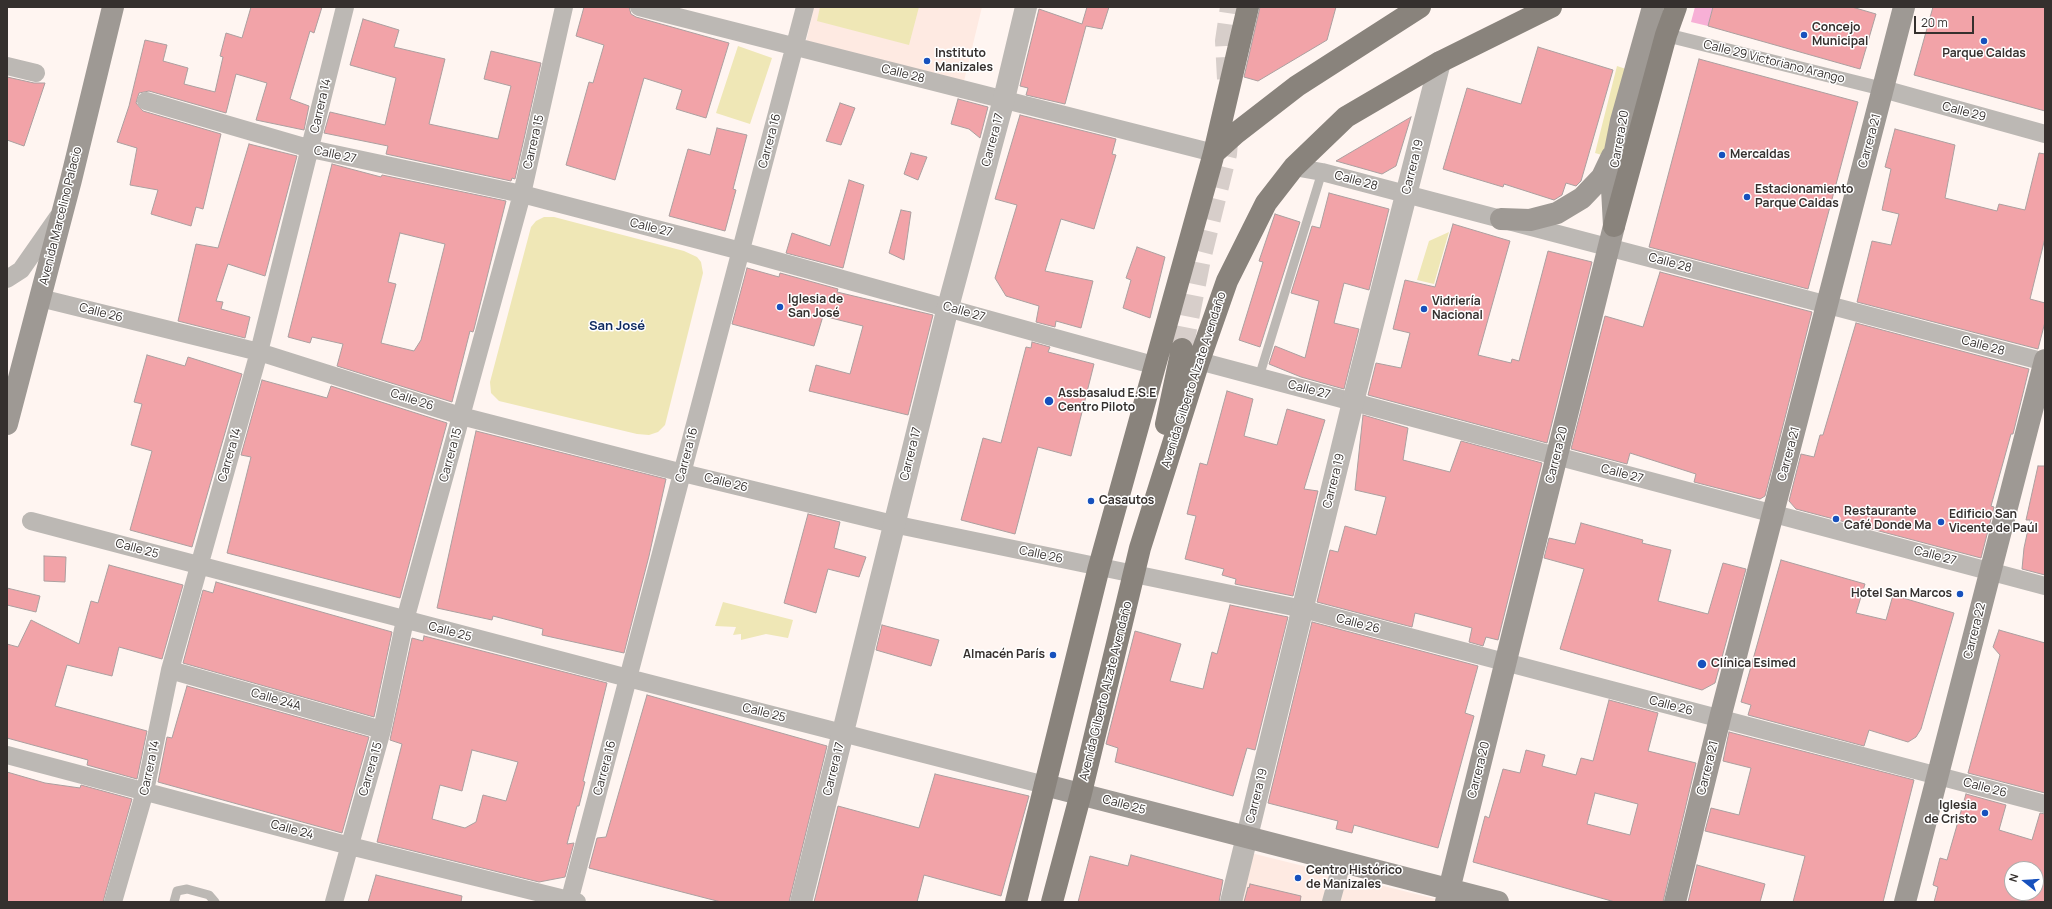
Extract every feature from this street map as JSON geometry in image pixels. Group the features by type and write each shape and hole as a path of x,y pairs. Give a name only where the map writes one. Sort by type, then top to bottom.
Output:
{"main road":[{"name":"Avenida Marcelino Palacio","path":"7,424 63,209 112,7"},
{"path":"1016,902 1099,567 1214,153 1248,7"},
{"path":"1214,153 1235,134 1297,86 1420,7"},
{"name":"Avenida Gilberto Alzate Avendaño","path":"1052,902 1081,793 1140,548 1191,355 1266,203 1294,167 1346,117 1440,62 1551,7"},
{"name":"Carrera 20","path":"1448,896 1609,248 1614,226 1612,188 1615,151 1621,121 1653,7"},
{"path":"1614,226 1666,35 1676,7"},
{"name":"Carrera 21","path":"1675,902 1720,718 1904,7"},
{"path":"1501,219 1530,220 1558,213 1582,198 1602,177 1615,151"},
{"name":"Carrera 22","path":"1905,902 2045,361"},
{"name":"Calle 25","path":"1046,785 1342,862 1448,896 1498,902"}],"street":[{"name":"Carrera 14","path":"113,902 145,791 170,670 259,352 346,7"},
{"name":"Carrera 15","path":"334,902 382,730 406,620 522,194 564,7"},
{"name":"Calle 28","path":"639,7 1004,98 1214,153"},
{"name":"Carrera 16","path":"572,901 628,678 805,7"},
{"name":"Carrera 17","path":"801,902 893,524 948,307 1004,98 1026,7"},
{"name":"Calle 29 Victoriano Arango","path":"1666,35 1883,89"},
{"name":"Carrera 19","path":"1231,902 1354,402 1440,62"},
{"path":"7,66 36,73"},
{"name":"Calle 29","path":"1883,89 2045,134"},
{"name":"Calle 27","path":"146,101 311,149 522,194 741,251 948,307 1154,366"},
{"name":"Calle 28","path":"1294,167 1322,172 2045,361"},
{"path":"7,279 21,270 63,209"},
{"name":"Calle 26","path":"40,298 259,352 461,416 682,473 893,524 1303,609 2045,804"},
{"name":"Calle 27","path":"1191,355 1259,377 2045,586"},
{"name":"Calle 25","path":"31,521 628,678 1046,785"},
{"name":"Calle 24A","path":"170,670 382,730"},
{"name":"Calle 24","path":"7,755 350,846 572,901"},
{"path":"1331,902 1342,862"}],"lane":[{"path":"1259,377 1322,172"},
{"path":"174,902 177,892 187,889 209,895 215,902"}],"shaded area":[{"name":"Instituto Manizales","path":"814,7 982,7 964,81 806,42"},
{"path":"820,7 919,7 909,45 817,21"},
{"path":"1695,7 1713,7 1708,26 1691,22"},
{"path":"738,46 772,58 750,124 716,113"},
{"path":"1617,66 1638,73 1616,159 1595,153"},
{"name":"San José","path":"544,217 554,217 684,251 697,257 701,262 703,273 665,425 658,432 649,435 637,434 499,401 491,393 490,382 531,227 536,221"},
{"path":"1449,232 1434,284 1417,280 1429,241"},
{"path":"723,602 793,620 788,638 766,634 741,640 741,634 733,635 736,627 715,626"},
{"name":"Centro Histórico de Manizales","path":"1251,853 1448,902 1240,902"}],"building":[{"path":"251,7 322,7 314,33 310,31 290,99 309,106 304,130 256,120 267,83 236,74 226,113 149,91 139,93 136,103 143,111 221,134 203,209 196,207 191,226 151,214 158,190 130,185 137,148 117,142 129,106 145,40 167,45 163,61 188,68 184,84 215,92 223,57 220,56 226,33 242,38"},
{"path":"584,7 629,7 631,14 636,17 729,43 706,118 676,109 682,90 644,78 615,180 566,165 589,82 593,83 604,45 576,36"},
{"path":"1087,7 1109,7 1102,29 1086,26 1065,104 1026,95 1028,88 1020,86 1039,9 1082,24"},
{"path":"1260,7 1336,7 1327,40 1258,81 1244,77"},
{"name":"Concejo Municipal","path":"1713,7 1852,7 1876,14 1860,69 1708,26"},
{"name":"Parque Caldas","path":"1933,7 2045,7 2045,111 1914,75"},
{"path":"363,19 399,30 394,47 445,59 429,124 498,139 511,86 484,79 491,51 541,63 515,179 512,178 511,181 386,154 388,146 324,133 330,112 385,125 396,78 350,65"},
{"path":"1538,47 1613,70 1581,181 1576,186 1566,183 1562,195 1554,200 1504,184 1503,187 1443,169 1467,88 1521,104"},
{"name":"Estacionamiento Parque Caldas","path":"1699,59 1858,102 1808,289 1649,247"},
{"path":"7,77 34,83 45,83 24,146 7,140"},
{"path":"958,99 988,107 980,138 969,129 951,124"},
{"path":"840,103 855,108 841,145 826,141"},
{"path":"1020,115 1116,139 1112,154 1116,155 1094,229 1061,219 1045,271 1093,281 1081,328 1056,321 1055,327 1036,322 1039,306 1006,296 995,278 1017,205 995,199"},
{"path":"1411,117 1396,166 1382,174 1336,161"},
{"path":"717,128 747,135 733,189 736,190 725,231 669,216 688,149 710,155"},
{"path":"1895,129 1955,145 1945,198 1997,211 1999,204 2025,210 2039,153 2045,154 2045,238 2030,299 2045,303 2045,322 2038,349 1857,302 1872,241 1891,245 1899,214 1882,210 1891,169 1885,167"},
{"path":"249,144 297,156 265,276 228,264 216,301 223,302 221,309 250,317 245,338 178,321 196,244 218,248"},
{"path":"911,153 927,157 918,180 904,174"},
{"path":"332,164 381,177 382,175 506,201 474,329 473,332 470,331 452,402 337,366 343,344 312,337 310,343 288,337","holes":["400,233 445,244 421,340 414,351 381,343 396,284 388,282"]},
{"path":"849,180 864,185 843,268 786,253 792,233 830,246"},
{"path":"1329,193 1389,209 1369,290 1344,283 1334,323 1359,329 1344,389 1301,377 1269,364 1275,346 1305,358 1319,301 1291,293 1312,226 1320,228"},
{"path":"901,210 911,212 904,260 889,253"},
{"path":"1275,214 1300,222 1260,347 1239,340 1263,262 1259,261"},
{"path":"1453,224 1510,241 1478,355 1511,363 1512,359 1519,361 1548,251 1592,262 1547,443 1368,395 1376,363 1401,368 1410,333 1393,329 1405,280 1435,287"},
{"path":"1137,247 1165,257 1150,318 1123,308 1131,280 1126,278"},
{"path":"747,268 779,277 780,273 838,289 837,292 933,315 908,415 809,391 816,365 850,374 863,326 823,316 814,346 732,324"},
{"path":"1660,272 1812,312 1765,496 1760,499 1694,482 1696,474 1630,453 1627,464 1571,449 1605,316 1643,327"},
{"path":"1856,323 2029,369 2013,434 2011,434 1991,506 1994,507 1981,558 1796,509 1789,501 1801,454 1814,457 1820,435 1823,435"},
{"path":"1032,342 1050,347 1048,352 1094,364 1071,456 1038,447 1015,534 961,520 983,438 1001,443 1026,347 1031,348"},
{"path":"147,355 185,366 188,357 242,374 192,547 130,530 152,451 131,445 142,404 134,402"},
{"path":"262,380 327,398 331,386 447,423 400,598 227,553 251,457 241,455"},
{"path":"1227,391 1253,399 1244,436 1277,445 1287,409 1325,420 1304,489 1318,491 1293,596 1235,584 1236,579 1222,575 1224,569 1185,559 1196,516 1187,514 1200,463 1207,465"},
{"path":"1363,415 1408,428 1403,460 1450,472 1461,441 1542,463 1498,640 1486,637 1483,646 1469,642 1472,628 1415,613 1412,627 1317,602 1330,550 1338,552 1345,526 1376,535 1386,497 1355,490"},
{"path":"476,431 666,479 649,556 624,653 542,635 543,629 493,616 492,620 437,608"},
{"path":"2038,466 2045,466 2045,575 2022,569 2024,548 2030,520 2026,520"},
{"path":"808,514 840,522 834,548 866,557 859,577 828,569 816,613 784,603"},
{"path":"1581,523 1643,540 1642,543 1671,550 1658,601 1708,614 1723,563 1746,569 1715,683 1702,690 1560,649 1584,569 1544,558 1549,538 1575,544"},
{"path":"44,556 66,557 65,582 44,581"},
{"path":"1781,560 1865,584 1856,613 1886,620 1893,595 1954,613 1921,729 1916,737 1908,742 1869,730 1864,746 1748,715 1751,705 1741,702"},
{"path":"109,565 183,585 162,659 119,647 112,676 67,665 55,706 147,731 137,779 87,765 88,760 7,738 7,644 18,647 31,620 79,644 91,601 98,603"},
{"path":"216,582 392,632 374,717 183,663 203,590 213,593"},
{"path":"7,588 40,596 36,612 7,605"},
{"path":"1230,605 1288,617 1255,750 1247,748 1233,796 1115,762 1118,748 1106,744 1135,631 1181,644 1170,681 1203,689 1212,652 1217,654"},
{"path":"1312,622 1478,666 1465,713 1474,716 1438,848 1354,825 1352,833 1336,829 1338,821 1268,803"},
{"path":"882,625 939,640 931,666 876,650"},
{"path":"1999,630 2045,643 2045,793 1968,773 2000,655 1993,647"},
{"path":"424,636 607,683 583,781 585,782 567,844 574,843 565,877 539,882 377,842 402,744 390,740 412,638 423,641","holes":["472,750 518,762 506,801 483,795 476,822 465,828 432,819 440,785 462,791"]},
{"path":"187,686 369,737 342,833 158,782 167,737 172,738"},
{"path":"647,695 827,746 789,902 721,902 589,868 597,838 606,837"},
{"path":"1609,700 1658,713 1648,751 1696,763 1663,902 1615,902 1473,862 1485,816 1489,818 1503,769 1520,773 1526,750 1545,755 1542,766 1576,775 1581,758 1593,761","holes":["1595,793 1638,804 1630,835 1587,824"]},
{"path":"1729,732 1914,780 1883,902 1793,902 1805,856 1705,831 1711,808 1739,815 1751,768 1723,761"},
{"path":"7,772 45,783 80,788 81,785 132,799 103,902 7,902"},
{"path":"935,774 1029,796 1001,896 924,875 917,902 814,902 838,806 919,828"},
{"path":"1966,794 2006,805 1999,830 2032,840 2040,813 2045,814 2045,902 1934,902 1938,887 1933,885 1940,858 1947,860"},
{"path":"1131,855 1223,880 1219,902 1078,902 1090,856 1128,866"},
{"path":"1697,865 1765,884 1760,902 1688,902"},
{"path":"376,875 462,896 461,902 368,902"},
{"path":"1250,884 1301,896 1300,902 1244,902"}],"tunnel":[{"path":"1228,79 1226,41 1231,7"},
{"path":"1182,349 1200,259 1226,154 1228,130"}],"place":[{"name":"Concejo Municipal","path":"1804,35"},
{"name":"Parque Caldas","path":"1984,41"},
{"name":"Instituto Manizales","path":"927,61"},
{"name":"Mercaldas","path":"1722,155"},
{"name":"Estacionamiento Parque Caldas","path":"1747,197"},
{"name":"Iglesia de San José","path":"780,307"},
{"name":"Vidriería Nacional","path":"1424,309"},
{"name":"Assbasalud E.S.E Centro Piloto","path":"1049,401"},
{"name":"Casautos","path":"1091,501"},
{"name":"Restaurante Café Donde Ma","path":"1836,519"},
{"name":"Edificio San Vicente de Paúl","path":"1941,522"},
{"name":"Hotel San Marcos","path":"1960,594"},
{"name":"Almacén París","path":"1053,655"},
{"name":"Clínica Esimed","path":"1702,664"},
{"name":"Iglesia de Cristo","path":"1985,813"},
{"name":"Centro Histórico de Manizales","path":"1298,878"}],"district":[{"name":"San José","path":"617,326"}]}
